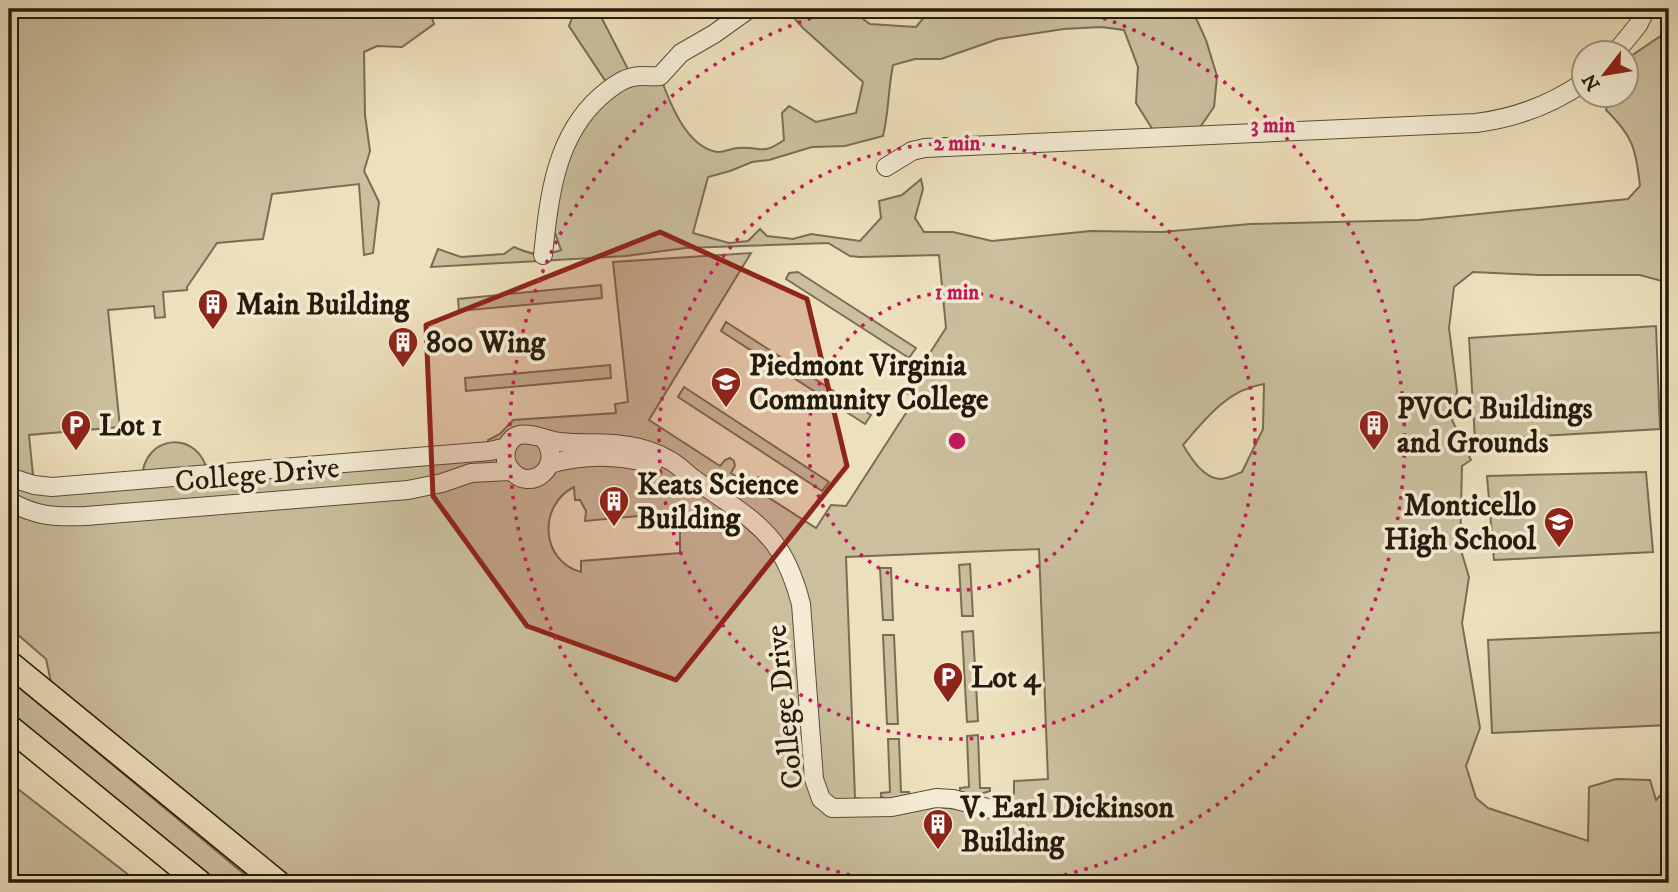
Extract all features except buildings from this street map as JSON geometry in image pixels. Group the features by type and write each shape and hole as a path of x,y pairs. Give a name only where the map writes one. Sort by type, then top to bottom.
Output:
{"highway":[{"path":"9,663 278,883"},
{"path":"9,727 200,883"}],"street":[{"path":"543,255 554,178 564,147 580,117 610,89 624,81 632,77 660,76 681,53 715,34 749,9"},
{"path":"1627,38 1646,9"},
{"path":"886,167 912,150 925,148 1476,123 1525,113 1570,90"},
{"name":"College Drive","path":"9,477 34,485 52,487 365,462 499,450 507,447 513,439 522,434 533,434 566,443 600,442 629,446 654,453 672,461 764,531 779,549 795,581 801,604 814,779 821,799 832,808 839,809 892,807 936,798 953,799 999,811"},
{"path":"544,439 551,453 550,464"},
{"path":"507,447 506,457 511,471"},
{"name":"College Drive","path":"9,501 36,514 57,517 369,493 426,487 471,473 511,471 523,478 536,478 547,470 550,464 575,457 630,458 686,474"},
{"path":"365,462 369,493"}],"highlighted area":[{"path":"660,232 807,299 847,466 676,680 527,626 433,496 426,325"}],"shaded area":[{"name":"Piedmont Virginia Community College","path":"9,9 429,9 434,24 402,47 377,46 364,52 365,115 370,151 364,171 379,202 373,253 364,255 359,184 272,194 263,239 217,243 187,290 163,292 165,317 155,318 154,306 108,310 120,427 29,435 34,485 142,479 145,464 152,452 161,445 172,442 194,449 203,459 208,474 488,451 488,440 500,434 513,420 616,413 615,404 628,402 613,262 751,253 649,420 720,466 730,458 735,466 731,473 749,485 753,479 759,477 764,485 760,492 816,528 831,505 846,506 917,396 904,393 946,328 939,255 850,256 828,243 685,248 626,256 431,267 438,249 461,257 504,254 514,247 538,254 561,250 548,213 563,147 610,88 569,26 575,9 597,9 632,77 660,76 680,122 696,142 720,152 738,148 766,149 784,140 782,113 789,106 816,122 856,113 863,82 786,9 849,9 870,24 916,27 931,9 1197,9 1195,16 1217,76 1214,107 1194,136 1158,138 1136,103 1138,67 1124,30 1101,27 1064,29 998,39 941,59 915,59 893,65 883,136 845,146 812,147 769,160 752,162 708,177 693,233 729,243 748,241 760,229 767,236 793,239 811,234 860,241 881,218 879,201 902,195 921,179 923,189 915,218 924,232 953,232 992,241 1091,231 1162,232 1250,224 1419,220 1628,199 1640,186 1635,153 1628,136 1606,110 1640,108 1640,50 1662,35 1669,43 1669,278 1665,282 1640,275 1473,272 1454,287 1449,328 1457,391 1452,420 1471,460 1462,466 1460,547 1469,577 1462,623 1480,728 1466,766 1476,798 1488,808 1588,841 1589,787 1616,779 1650,780 1656,800 1669,786 1669,883 278,883 55,701 46,659 9,627","holes":["1264,384 1263,429 1242,472 1223,479 1214,478 1198,467 1183,445 1228,399 1239,392","574,487 575,500 580,500 586,511 585,521 639,516 680,518 680,553 581,561 581,572 567,566 551,545 550,519 554,506 562,495","1039,549 1048,779 1014,781 1014,793 1005,814 855,798 846,557"]},
{"path":"798,272 916,348 909,358 786,279 789,273"},
{"path":"601,285 602,298 459,311 458,299"},
{"path":"726,322 871,415 865,424 721,331"},
{"path":"1656,326 1660,429 1475,440 1469,338"},
{"path":"610,365 611,378 466,391 465,378"},
{"path":"684,387 829,482 822,491 678,397"},
{"path":"1646,472 1653,552 1494,560 1487,476"},
{"path":"970,564 973,616 962,616 959,565"},
{"path":"880,568 891,568 893,620 883,620"},
{"path":"973,631 978,721 967,722 962,632"},
{"path":"1669,632 1669,725 1492,733 1488,640"},
{"path":"883,635 894,635 898,724 887,724"},
{"path":"9,679 255,883 208,883 9,720"},
{"path":"978,735 980,788 990,788 990,791 974,796 960,793 960,788 969,787 967,736"},
{"path":"888,739 899,739 901,792 909,792 910,796 888,799 881,797 881,793 890,792"},
{"path":"9,782 139,883 9,883"}],"place":[{"name":"Main Building","path":"213,331"},
{"name":"800 Wing","path":"403,369"},
{"name":"Piedmont Virginia Community College","path":"726,409"},
{"name":"Lot 1","path":"76,452"},
{"name":"PVCC Buildings and Grounds","path":"1374,452"},
{"name":"Keats Science Building","path":"614,528"},
{"name":"Monticello High School","path":"1559,549"},
{"name":"Lot 4","path":"948,704"},
{"name":"V. Earl Dickinson Building","path":"938,851"}]}
